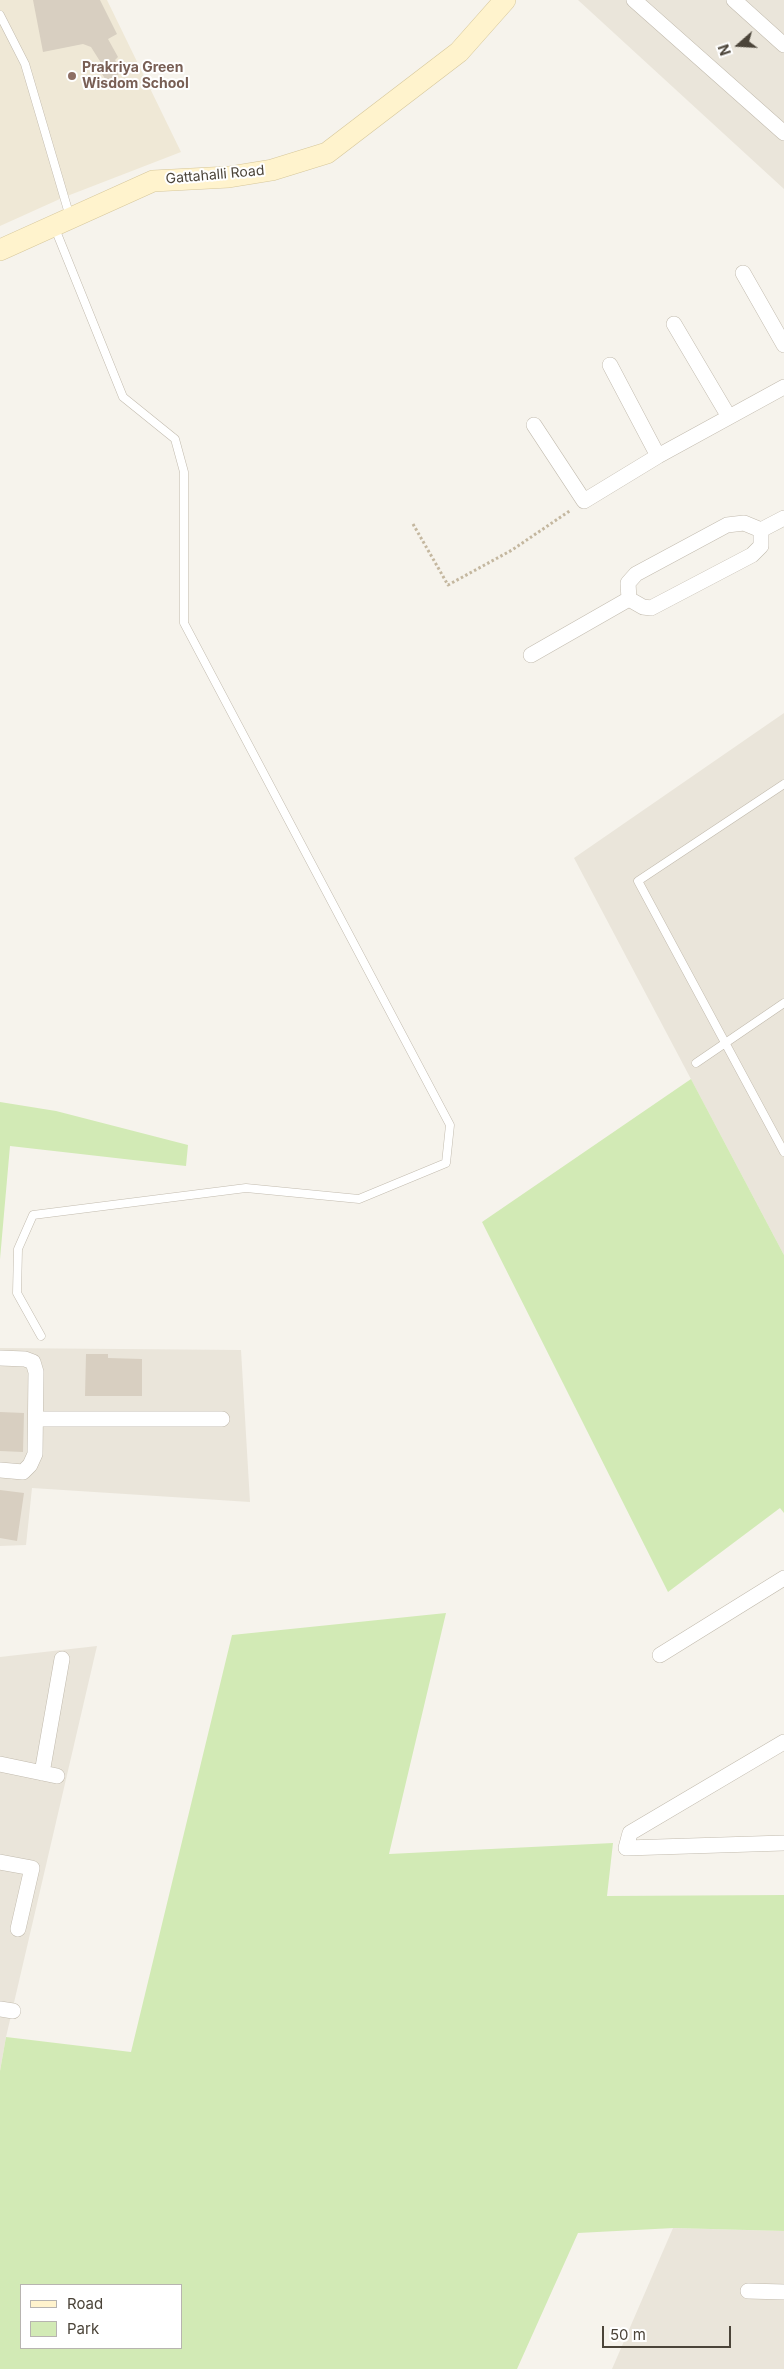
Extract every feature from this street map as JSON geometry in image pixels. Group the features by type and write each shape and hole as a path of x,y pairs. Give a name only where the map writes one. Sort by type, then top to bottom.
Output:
{"main road":[{"name":"Gattahalli Road","path":"0,250 153,181 229,177 272,170 327,153 459,52 505,0"}],"street":[{"path":"634,0 784,133"},
{"path":"734,0 784,45"},
{"path":"743,273 784,345"},
{"path":"674,324 729,417"},
{"path":"610,365 658,456"},
{"path":"534,425 584,501 658,456 784,387"},
{"path":"629,599 628,583 636,574 727,525 744,523 762,530 784,518"},
{"path":"629,599 652,608 752,555 761,546 762,530"},
{"path":"531,655 629,599"},
{"path":"0,1358 25,1359 33,1362 36,1372 35,1454 30,1465 23,1472 0,1470"},
{"path":"36,1419 222,1419"},
{"path":"660,1655 784,1578"},
{"path":"0,1764 49,1774 62,1659"},
{"path":"784,1742 630,1833 626,1848 784,1843"},
{"path":"0,1862 32,1868 18,1929"},
{"path":"748,2291 784,2292"}],"lane":[{"path":"0,15 25,64 62,222 123,397 175,439 184,472 184,623 450,1124 446,1163 359,1199 246,1188 34,1215 18,1249 17,1294 41,1336"},
{"path":"784,784 638,881 784,1152"},
{"path":"696,1063 784,1002"}],"path":[{"path":"413,524 448,585 512,550 584,501"}],"shaded area":[{"name":"Prakriya Green Wisdom School","path":"0,0 107,0 181,152 62,198 0,226"},
{"path":"578,0 784,0 784,189"},
{"path":"784,713 784,1255 574,858"},
{"path":"0,1348 241,1350 250,1502 32,1488 26,1545 0,1546"},
{"path":"97,1646 6,2037 0,2071 0,1657"},
{"path":"673,2228 784,2231 784,2369 612,2369"}],"green space":[{"path":"691,1079 784,1255 784,1513 780,1508 668,1592 482,1222"},
{"path":"0,1102 56,1111 188,1145 186,1166 10,1146 0,1259"},
{"path":"446,1613 389,1854 613,1843 607,1896 784,1895 784,2231 674,2228 578,2233 517,2369 0,2369 0,2071 6,2037 131,2052 232,1635"}],"building":[{"path":"33,0 100,0 117,34 108,39 118,57 115,60 122,72 107,82 99,69 103,66 91,47 83,44 43,52"},
{"path":"86,1354 108,1354 108,1358 142,1359 142,1396 85,1396"},
{"path":"0,1412 24,1413 23,1452 0,1451"},
{"path":"0,1490 24,1493 17,1541 0,1538"}],"place":[{"name":"Prakriya Green Wisdom School","path":"72,76"}]}
